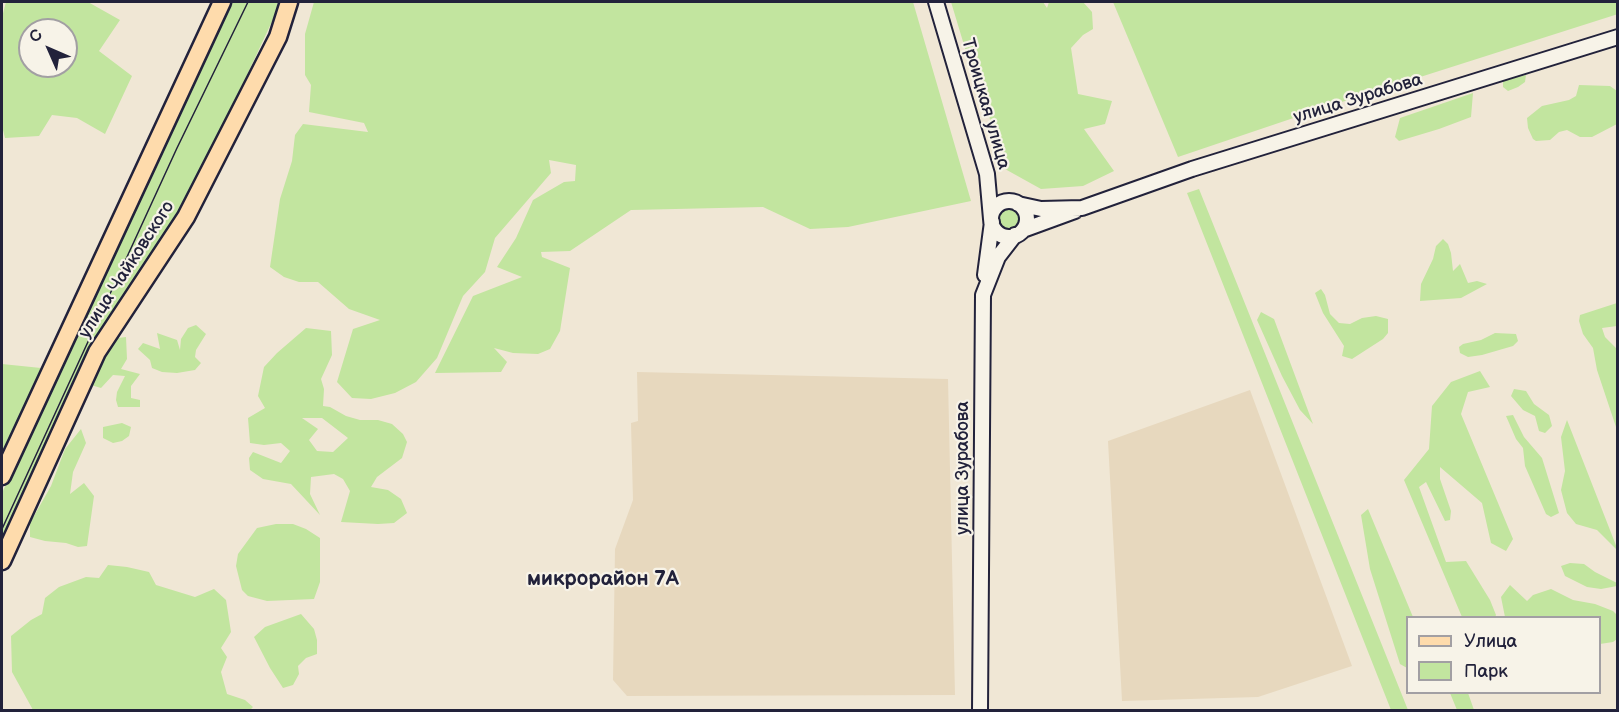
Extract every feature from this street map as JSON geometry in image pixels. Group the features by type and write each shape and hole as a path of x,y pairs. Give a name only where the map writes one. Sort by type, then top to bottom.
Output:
{"main road":[{"path":"2,476 222,2"},
{"name":"улица Чайковского","path":"2,561 97,352 186,217 278,37 289,2"}],"street":[{"name":"Троицкая улица","path":"936,2 987,174 991,220 983,295"},
{"name":"улица Зурабова","path":"1082,208 1192,170 1617,37"},
{"path":"987,174 1026,215 1019,232"},
{"path":"1003,203 1015,203 1041,209 1082,208 1009,237 1000,235 991,220 993,211 1003,203"},
{"name":"улица Зурабова","path":"980,711 983,295 996,261 1019,232"}],"shaded area":[{"path":"637,372 948,379 955,695 627,696 613,680 615,549 633,500 631,423 638,421"},
{"path":"1250,390 1352,666 1258,697 1122,701 1108,441"}],"green space":[{"path":"6,2 88,2 120,20 99,51 132,76 105,134 77,118 52,115 39,136 5,138 2,126 2,17"},
{"path":"230,2 278,2 275,15 197,182 154,262 89,351 2,539 2,493"},
{"path":"314,2 913,2 971,201 848,227 810,229 763,207 631,210 570,251 541,252 542,257 570,268 560,331 550,349 538,354 513,353 494,348 507,362 501,372 435,373 473,296 522,277 497,267 516,238 533,200 564,182 575,181 576,165 549,160 551,173 495,238 485,272 463,296 437,358 416,382 395,393 371,399 352,398 337,382 353,329 380,320 349,309 318,282 299,282 284,277 270,267 280,199 292,161 295,135 303,124 368,132 364,123 309,112 311,85 305,75 305,34"},
{"path":"951,2 1043,2 1047,8 1049,2 1083,2 1092,12 1093,29 1083,35 1071,48 1078,94 1112,101 1105,124 1084,129 1114,171 1083,186 1041,189 1005,169"},
{"path":"1113,2 1617,2 1618,14 1326,107 1178,157"},
{"path":"1526,75 1525,82 1518,87 1508,91 1503,87 1503,81"},
{"path":"1579,85 1610,86 1617,91 1617,124 1592,137 1580,137 1567,130 1559,132 1550,140 1536,141 1533,139 1527,118 1542,106 1569,100 1576,96"},
{"path":"1473,93 1471,117 1399,141 1395,137 1400,118"},
{"path":"1199,189 1408,710 1391,710 1187,193"},
{"path":"1009,208 1017,211 1020,219 1017,227 1009,230 1001,227 998,219 1001,211"},
{"path":"1443,239 1448,244 1451,253 1453,271 1460,264 1468,283 1477,281 1487,284 1461,298 1420,301 1421,284 1433,259 1436,246"},
{"path":"1321,289 1330,314 1339,323 1350,324 1362,318 1376,316 1388,319 1388,333 1383,339 1352,359 1342,356 1344,346 1323,313 1315,293"},
{"path":"1617,303 1617,326 1602,328 1605,337 1617,349 1617,430 1597,370 1593,348 1583,334 1579,321 1580,315"},
{"path":"1261,312 1274,319 1313,424 1300,410 1282,376 1257,320"},
{"path":"196,325 206,334 196,350 195,357 201,363 195,370 177,373 162,372 152,368 150,360 138,349 143,343 160,349 157,333 177,340 180,350 181,339 188,328"},
{"path":"306,328 331,331 332,355 321,379 324,389 323,406 360,420 378,420 392,424 403,434 407,442 402,458 377,477 371,487 388,490 401,499 407,513 394,523 341,522 350,491 343,479 334,474 311,477 310,494 320,515 291,484 263,479 250,470 249,458 253,452 281,463 290,451 281,443 264,445 250,443 248,418 265,408 258,396 264,367","holes":["302,418 322,418 348,438 333,452 317,451 309,440 318,429"]},
{"path":"1495,333 1516,334 1518,341 1513,346 1482,355 1468,357 1460,353 1459,347 1463,344 1481,340"},
{"path":"126,337 127,359 121,369 140,374 131,386 131,398 140,400 140,407 118,407 117,392 125,376 113,375 101,388 91,385 103,359 118,338"},
{"path":"2,364 41,368 2,456"},
{"path":"1480,371 1490,387 1468,392 1461,414 1513,539 1506,551 1491,543 1482,503 1440,467 1440,479 1451,511 1450,520 1445,521 1426,482 1419,487 1446,562 1466,561 1490,600 1496,616 1462,616 1404,480 1429,449 1432,406 1451,382"},
{"path":"1514,389 1526,391 1534,404 1549,415 1552,426 1545,433 1539,431 1535,416 1523,410 1511,396"},
{"path":"1513,415 1524,437 1542,458 1559,513 1551,517 1546,514 1525,466 1523,448 1516,439 1506,416"},
{"path":"1567,420 1617,550 1597,530 1576,524 1567,513 1561,490 1565,471 1561,437"},
{"path":"122,423 131,427 129,436 113,443 103,438 103,427"},
{"path":"81,429 86,443 73,472 70,494 84,483 94,496 87,546 78,547 30,537 30,523 51,486 65,449"},
{"path":"1368,509 1413,616 1406,616 1406,667 1400,664 1370,569 1361,515"},
{"path":"276,524 293,524 320,538 320,582 314,599 267,601 248,596 242,590 236,566 238,554 257,528"},
{"path":"1570,563 1584,564 1617,583 1617,586 1601,589 1587,587 1565,576 1561,566"},
{"path":"108,565 149,572 156,585 195,597 214,589 226,600 231,632 221,648 227,657 221,672 227,694 245,700 253,707 250,710 33,710 12,672 11,636 42,614 45,598 59,587 86,577 99,578"},
{"path":"1510,585 1527,601 1533,595 1551,589 1573,600 1595,604 1617,615 1617,639 1601,644 1601,616 1505,616 1501,597"},
{"path":"301,614 314,629 317,654 306,658 298,666 299,674 293,685 283,688 254,637 265,627"},
{"path":"1450,694 1468,694 1474,710 1457,710"}],"tram line":[{"path":"2,529 177,148 248,2"}],"district":[{"name":"микрорайон 7А","path":"603,580"}]}
